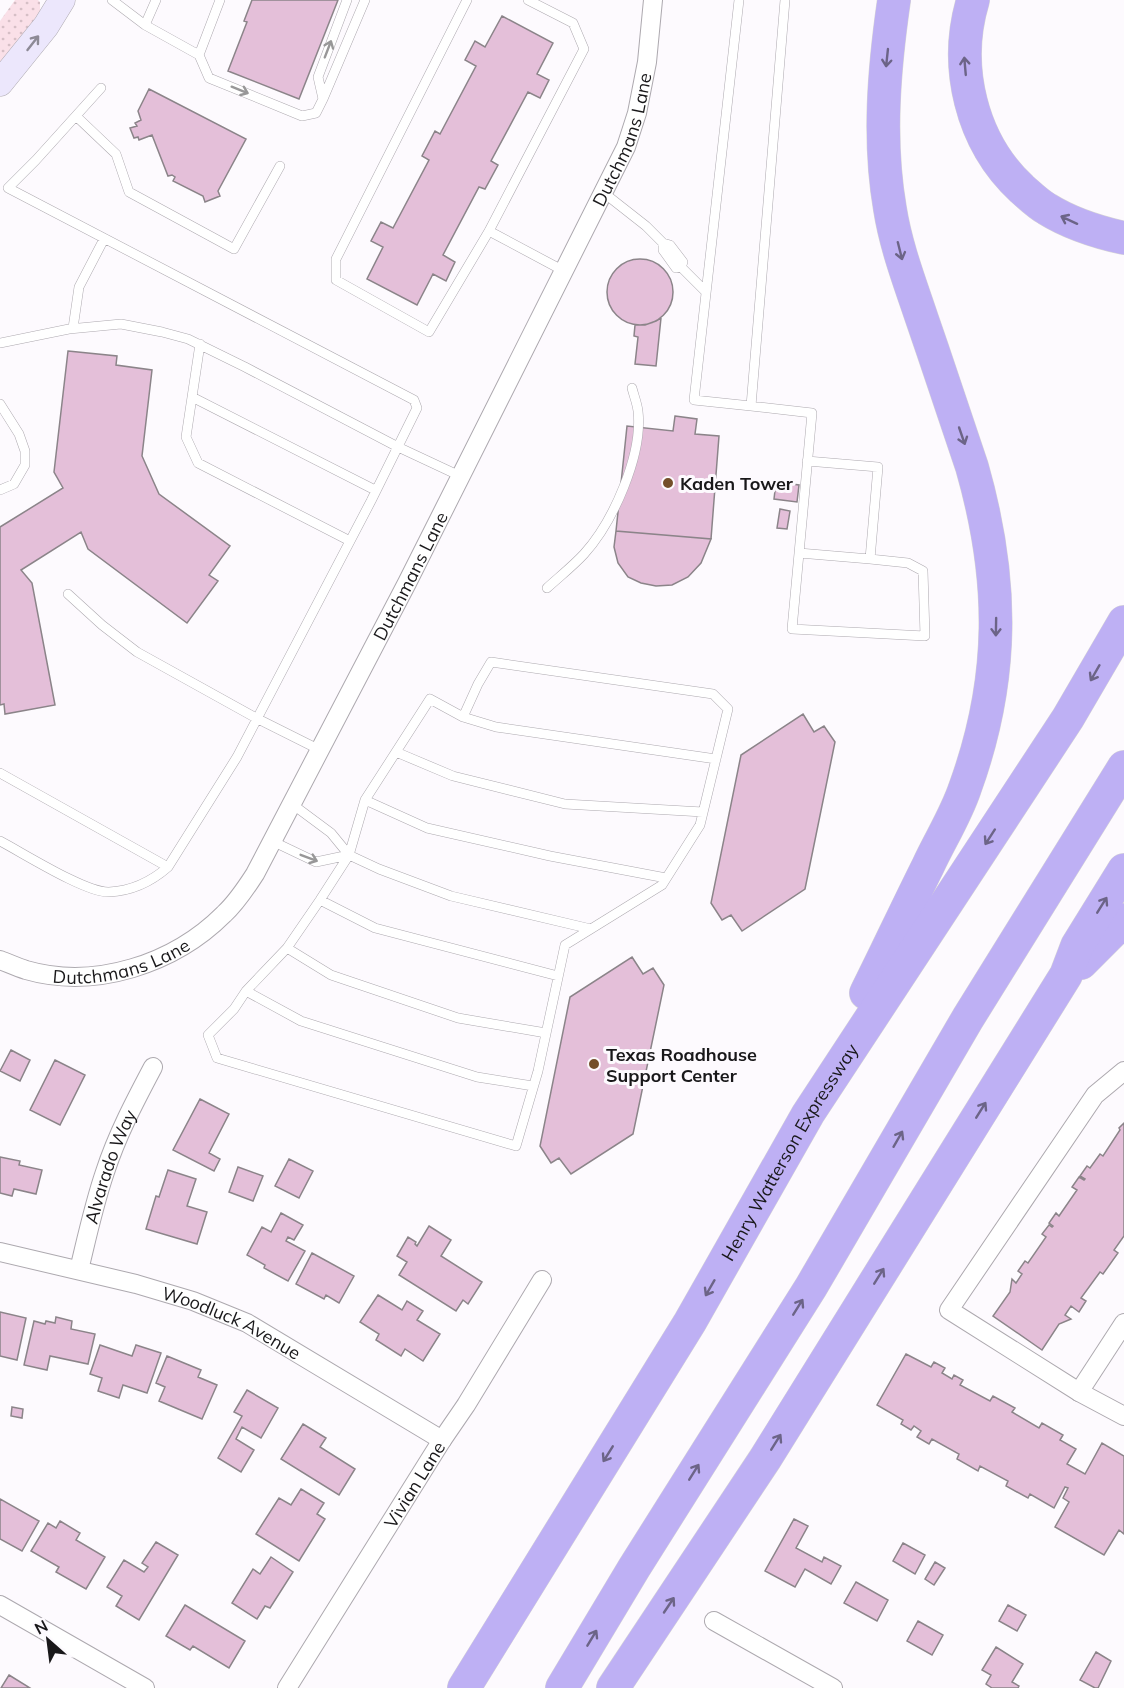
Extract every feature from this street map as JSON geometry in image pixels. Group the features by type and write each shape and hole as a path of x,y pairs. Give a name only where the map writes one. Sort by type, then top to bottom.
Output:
{"highway":[{"path":"808,1114 965,790 988,709 994,670 996,614 994,571 981,497 903,261 890,211 884,156 883,100 894,0"},
{"path":"973,0 966,31 964,60 976,121 992,152 1016,183 1046,209 1072,222 1100,232 1124,237"},
{"name":"Henry Watterson Expressway","path":"464,1688 690,1322 808,1114 1068,718 1124,622"},
{"path":"562,1688 634,1568 811,1287 962,1028 1124,767"},
{"path":"613,1688 765,1459 1066,975 1077,946 1124,870"},
{"path":"1066,975 1090,956 1124,920"}],"main road":[{"path":"0,83 46,26 62,0"}],"street":[{"name":"Dutchmans Lane","path":"0,960 26,970 48,974 88,976 139,967 186,945 225,914 241,895 255,874 407,584 626,147 637,113 647,62 653,0"},
{"name":"Alvarado Way","path":"79,1270 105,1170 128,1115 153,1067"},
{"path":"1124,1071 1095,1095 949,1310 1079,1392 1124,1416"},
{"name":"Woodluck Avenue","path":"0,1252 79,1270 193,1301 247,1323 442,1440"},
{"name":"Vivian Lane","path":"287,1688 542,1280"},
{"path":"1079,1392 1124,1323"},
{"path":"0,1605 145,1688"},
{"path":"714,1621 833,1688"}],"lane":[{"path":"112,0 145,25 199,55 209,78 302,116 316,113 365,0"},
{"path":"145,25 156,0"},
{"path":"199,55 220,0"},
{"path":"323,99 318,77 347,0"},
{"path":"467,0 336,259 336,280 429,332 489,231 584,49 573,23 528,0"},
{"path":"739,0 694,400 812,413 807,461 792,629 925,636 923,571 908,563 799,553"},
{"path":"751,406 785,0"},
{"path":"0,841 82,885 107,892 132,888 157,877 168,867 237,757 417,408 414,400 8,188 101,88"},
{"path":"76,116 116,154 129,192 234,249 280,166"},
{"path":"604,193 646,226 663,243 663,250 676,268 681,267 706,292"},
{"path":"489,231 564,271"},
{"path":"73,328 80,287 104,239"},
{"path":"0,343 73,328 121,324 188,339 398,447 460,476"},
{"path":"200,344 186,437 198,463 350,541"},
{"path":"547,588 585,553 610,517 627,480 637,442 638,411 632,388"},
{"path":"192,397 375,490"},
{"path":"0,404 19,434 25,451 25,465 14,484 0,490"},
{"path":"807,461 878,467 870,559"},
{"path":"68,594 137,652 256,718 320,750"},
{"path":"463,717 491,662 713,694 728,709 716,759 703,812 700,825 662,885 565,945 546,1033 516,1146 217,1058 208,1035 234,1009 246,990 287,948 320,900 349,855 364,800 430,699 463,717 496,727 716,759"},
{"path":"396,752 453,776 565,804 703,812"},
{"path":"0,773 168,867"},
{"path":"364,800 427,828 550,856 666,878"},
{"path":"292,804 331,833 349,855 379,869 451,896 591,928"},
{"path":"272,841 316,862 349,855"},
{"path":"320,900 375,928 558,976"},
{"path":"287,948 331,975 458,1018 546,1033"},
{"path":"246,990 301,1021 477,1077 533,1086"}],"shaded area":[{"path":"15,0 38,0 40,11 0,64 0,21"}],"building":[{"path":"252,0 338,0 299,99 228,71 247,22 244,21"},
{"path":"502,16 553,43 537,74 549,80 540,98 528,92 491,161 498,165 485,189 479,187 443,255 455,262 446,281 433,274 417,305 367,279 383,247 371,241 381,222 393,228 429,160 422,156 435,131 440,134 476,66 465,60 475,41 485,47"},
{"path":"149,89 246,139 218,191 220,196 205,202 203,196 173,181 175,177 168,176 152,135 139,140 138,137 134,138 130,128 137,126 135,123 141,120 138,111"},
{"path":"640,259 653,262 663,269 670,279 673,292 670,305 663,315 653,322 640,325 627,322 617,315 610,305 607,292 610,279 617,269 627,262"},
{"path":"661,318 656,366 635,364 638,337 634,336 635,325 645,325"},
{"path":"68,351 117,356 116,365 152,370 142,456 159,494 230,546 209,575 218,581 187,623 88,549 81,532 21,570 32,583 55,705 5,714 4,704 0,705 0,527 63,488 54,472"},
{"name":"Kaden Tower","path":"675,416 697,419 695,434 719,436 711,539 616,531 627,426 673,431"},
{"path":"776,482 799,485 797,502 774,499"},
{"path":"780,509 790,511 787,529 777,528"},
{"path":"616,531 711,539 701,563 688,577 672,585 656,586 628,577 618,563 614,547"},
{"path":"803,714 814,732 824,726 835,742 805,889 742,931 731,915 722,920 711,903 741,755"},
{"path":"632,957 643,974 653,968 664,985 633,1134 571,1174 559,1158 551,1163 540,1146 570,997"},
{"path":"11,1050 30,1060 20,1081 0,1071"},
{"path":"55,1060 85,1075 60,1125 30,1110"},
{"path":"200,1099 229,1114 209,1153 220,1159 214,1171 173,1150"},
{"path":"1124,1123 1124,1236 1114,1250 1118,1253 1103,1274 1100,1272 1081,1298 1086,1301 1079,1312 1071,1306 1065,1315 1071,1319 1059,1324 1042,1350 993,1316 1010,1292 1012,1279 1016,1283 1022,1274 1018,1271 1025,1261 1028,1263 1046,1237 1042,1234 1049,1225 1053,1226 1049,1223 1056,1213 1059,1216 1077,1190 1072,1187 1079,1177 1085,1179 1080,1176 1087,1166 1090,1168 1100,1154 1103,1156"},
{"path":"0,1157 20,1161 19,1165 42,1170 36,1194 14,1189 12,1196 0,1193"},
{"path":"289,1159 313,1171 299,1198 275,1186"},
{"path":"238,1167 263,1176 253,1201 229,1192"},
{"path":"168,1170 196,1179 187,1206 207,1212 197,1244 146,1229 156,1196 159,1197"},
{"path":"281,1213 303,1225 294,1240 288,1237 286,1241 305,1251 288,1281 264,1268 265,1265 247,1255 262,1227 271,1232"},
{"path":"429,1226 451,1240 441,1256 482,1282 468,1304 463,1300 456,1311 399,1275 407,1262 397,1256 408,1237 416,1242 417,1246"},
{"path":"312,1253 354,1276 339,1303 326,1295 324,1299 296,1284"},
{"path":"378,1295 402,1310 407,1301 423,1311 417,1320 440,1334 423,1361 405,1349 401,1356 376,1340 379,1334 360,1322"},
{"path":"0,1312 26,1318 17,1360 0,1356"},
{"path":"56,1317 72,1321 71,1329 95,1334 88,1364 50,1356 47,1370 24,1365 34,1321 45,1324 46,1321 55,1323"},
{"path":"100,1345 132,1356 136,1345 161,1353 147,1393 123,1385 119,1398 98,1391 102,1378 90,1374"},
{"path":"906,1354 931,1367 934,1362 945,1368 942,1373 952,1379 954,1375 963,1380 960,1385 990,1401 993,1396 1015,1408 1012,1412 1039,1428 1042,1423 1063,1435 1060,1440 1076,1449 1067,1464 1085,1474 1102,1443 1124,1456 1124,1534 1119,1530 1104,1555 1055,1527 1069,1502 1063,1498 1068,1488 1065,1487 1054,1508 1030,1494 1028,1498 1006,1486 1008,1481 980,1466 978,1471 957,1459 959,1454 932,1439 929,1444 917,1437 921,1431 914,1426 911,1430 901,1424 903,1420 877,1405"},
{"path":"167,1356 201,1370 198,1377 217,1385 202,1419 159,1401 165,1387 156,1383"},
{"path":"247,1390 278,1408 261,1438 242,1427 236,1439 254,1450 241,1472 218,1458 242,1416 234,1412"},
{"path":"12,1407 23,1409 22,1418 11,1416"},
{"path":"303,1424 326,1438 320,1447 355,1469 339,1495 281,1459"},
{"path":"301,1489 324,1503 317,1514 325,1519 299,1561 256,1534 279,1498 291,1505"},
{"path":"0,1499 39,1521 22,1551 0,1539"},
{"path":"794,1519 808,1526 796,1548 822,1562 824,1557 841,1566 831,1584 805,1569 795,1587 765,1571"},
{"path":"60,1521 80,1533 76,1540 105,1557 86,1589 56,1572 59,1567 31,1551 48,1523 56,1528"},
{"path":"156,1542 178,1555 139,1620 116,1606 122,1596 107,1587 124,1560 144,1572 148,1567 142,1563"},
{"path":"903,1543 925,1555 915,1574 893,1561"},
{"path":"271,1557 293,1572 270,1608 265,1606 257,1619 232,1603 253,1569 260,1574"},
{"path":"935,1562 945,1568 934,1585 925,1579"},
{"path":"856,1582 888,1600 877,1621 844,1603"},
{"path":"185,1605 245,1641 229,1668 193,1646 190,1650 166,1636"},
{"path":"1008,1605 1026,1615 1017,1631 999,1621"},
{"path":"918,1621 943,1635 932,1655 907,1641"},
{"path":"996,1647 1023,1664 1012,1682 1019,1686 1018,1688 992,1688 986,1684 991,1675 982,1670"},
{"path":"1096,1652 1111,1661 1098,1688 1080,1680"},
{"path":"9,1675 30,1688 1,1688"}],"place":[{"name":"Kaden Tower","path":"668,483"},
{"name":"Texas Roadhouse Support Center","path":"594,1064"}]}
